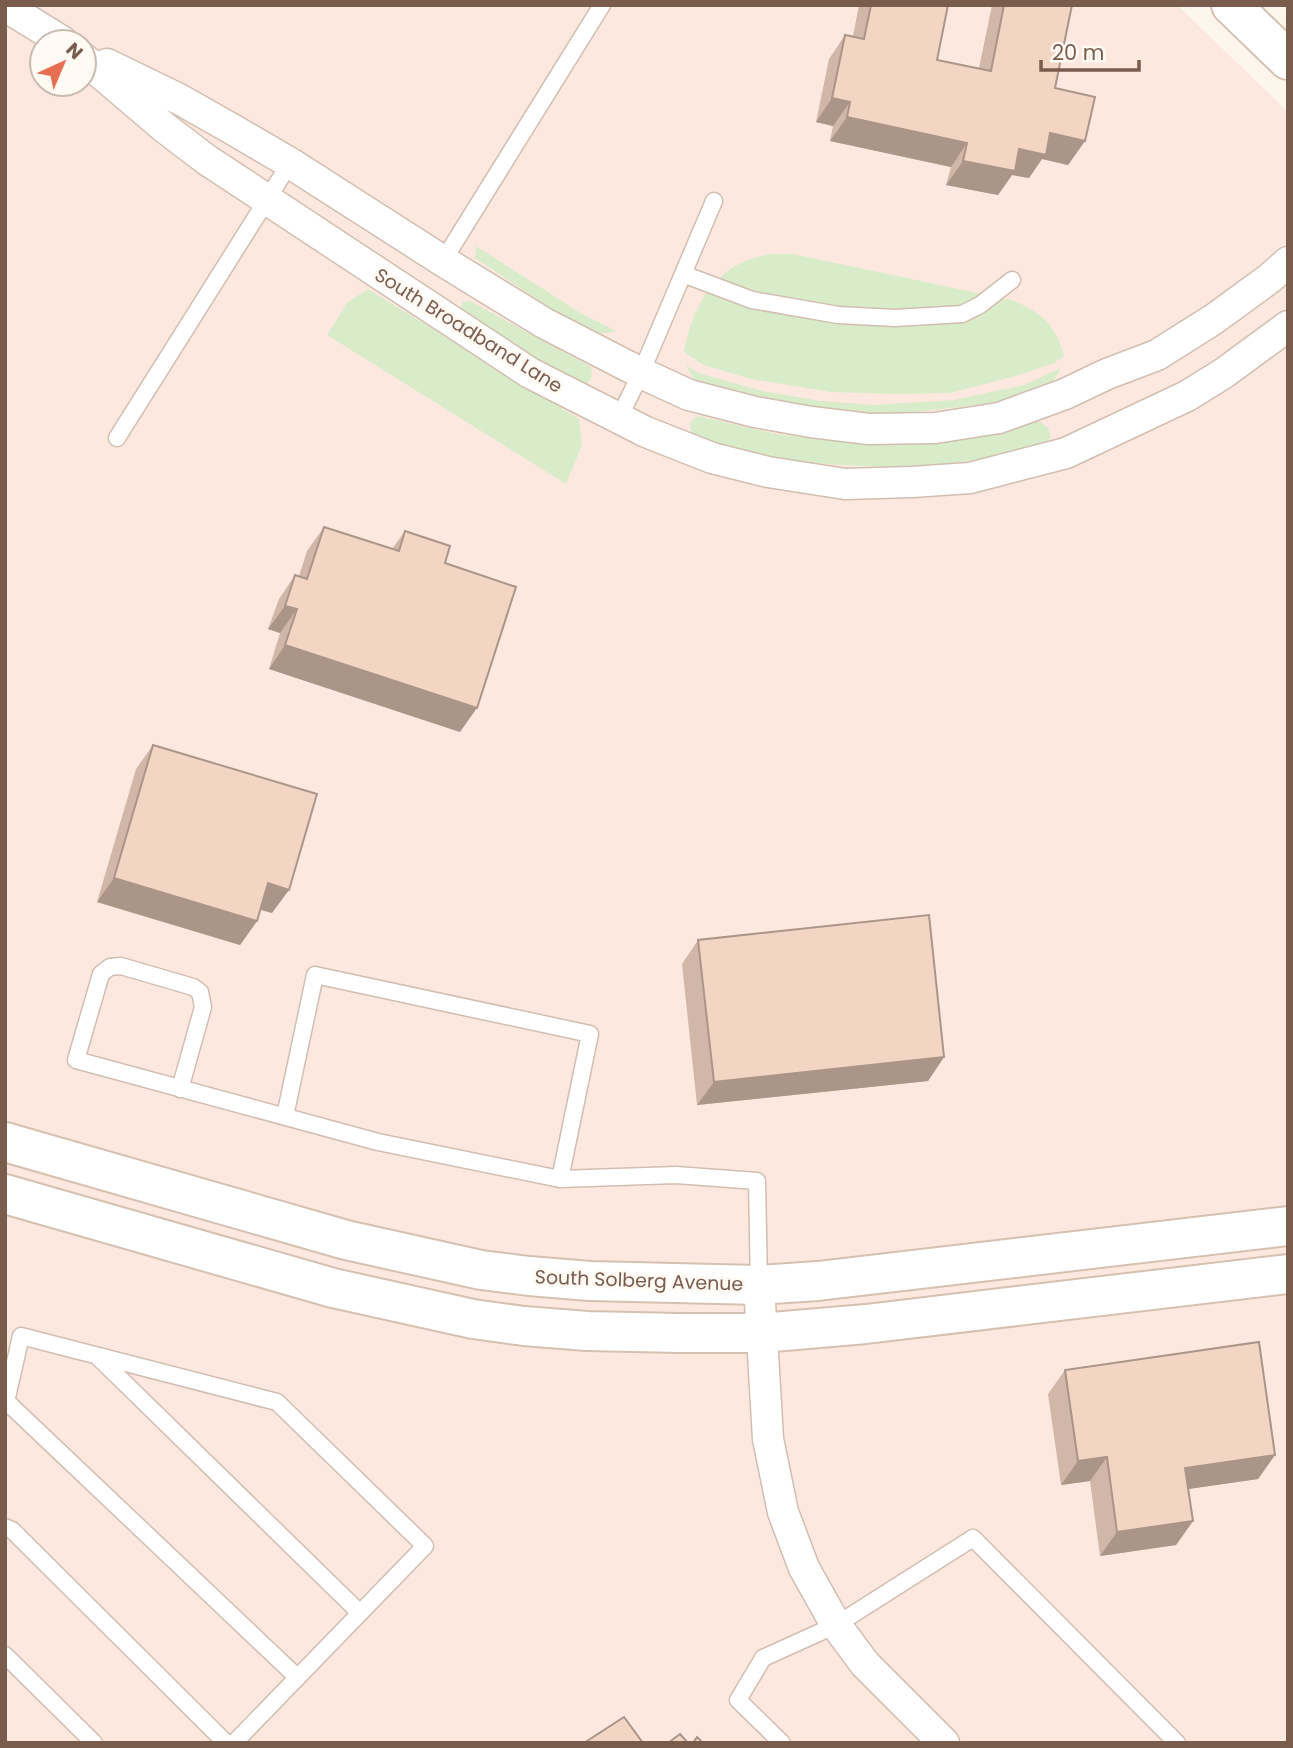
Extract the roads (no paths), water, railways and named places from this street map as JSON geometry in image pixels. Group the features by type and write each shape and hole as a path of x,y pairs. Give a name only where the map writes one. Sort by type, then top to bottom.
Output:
{"street":[{"path":"1231,5 1288,61"},
{"path":"5,6 40,28"},
{"path":"98,60 179,99 290,163 544,323 641,373 689,395 755,412 811,422 869,429 935,428 999,418 1065,394 1157,355 1214,319 1288,262"},
{"name":"South Broadband Lane","path":"98,71 207,160 530,373 646,432 712,458 768,472 845,484 912,482 970,478 1066,453 1188,396 1288,326"},
{"name":"South Solberg Avenue","path":"5,1142 346,1240 481,1270 590,1281 759,1285 818,1281 1288,1226"},
{"path":"5,1194 333,1288 473,1319 587,1331 761,1333 866,1324 1288,1274"},
{"path":"759,1285 768,1439 783,1512 803,1568 836,1625 864,1664 944,1743"}],"lane":[{"path":"443,261 602,5"},
{"path":"117,438 290,163"},
{"path":"619,418 641,373 714,201"},
{"path":"683,274 752,300 838,315 895,318 962,314 980,305 1012,280"},
{"path":"180,1089 203,1007 200,992 193,987 121,966 110,967 101,974 76,1060 180,1089 378,1142 560,1179 676,1175 757,1181 759,1285"},
{"path":"285,1116 315,975 590,1034 560,1179"},
{"path":"234,1743 425,1546 277,1402 21,1336 6,1404 297,1677"},
{"path":"96,1355 360,1613"},
{"path":"5,1527 12,1530 226,1743"},
{"path":"782,1743 738,1700 763,1658 836,1625 973,1538 1177,1743"},
{"path":"5,1655 94,1743"}]}
